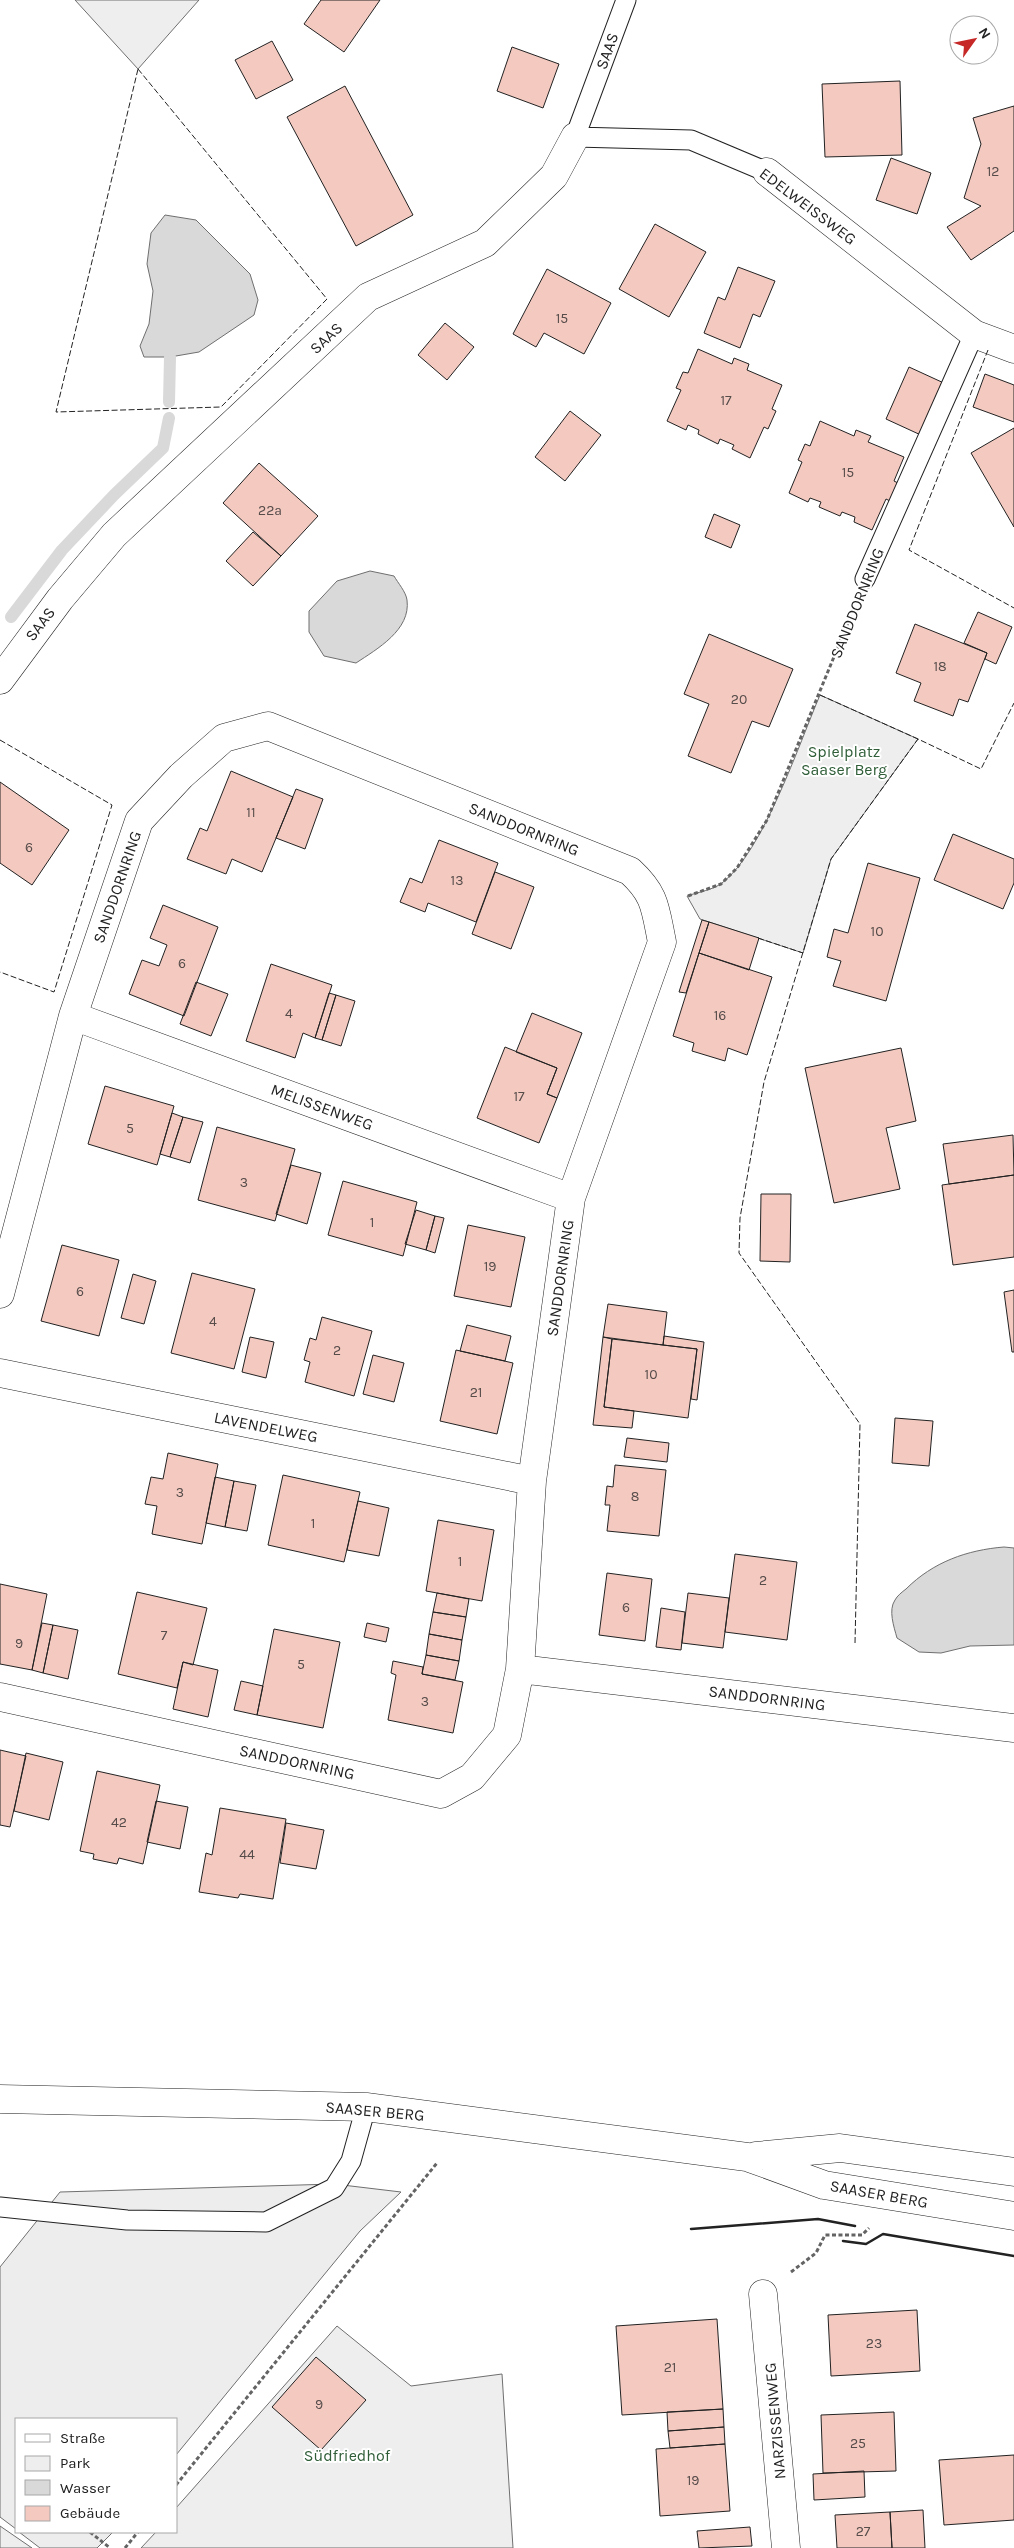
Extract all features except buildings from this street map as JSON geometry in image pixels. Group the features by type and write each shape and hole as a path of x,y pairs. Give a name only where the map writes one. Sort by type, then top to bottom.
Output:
{"street":[{"name":"SAAS","path":"0,680 60,599 114,535 368,298 485,243 554,176 575,137"},
{"name":"EDELWEISSWEG","path":"767,172 974,334 1014,349"},
{"name":"SANDDORNRING","path":"0,1294 73,1016 139,821 181,776 224,738 268,726 630,871 645,885 654,902 662,942 571,1198 532,1481 520,1669 507,1735 472,1777 441,1794 0,1697"},
{"name":"MELISSENWEG","path":"73,1016 571,1198"},
{"name":"LAVENDELWEG","path":"0,1373 532,1481"},
{"name":"SANDDORNRING","path":"520,1669 1014,1728"},
{"name":"SAASER BERG","path":"0,2099 366,2107 747,2157 824,2185 1014,2216"},
{"name":"SAASER BERG","path":"747,2157 840,2148 1014,2172"},
{"name":"NARZISSENWEG","path":"763,2294 786,2548"}],"lane":[{"name":"SAAS","path":"575,137 626,0"},
{"name":"EDELWEISSWEG","path":"575,137 691,140 767,172"},
{"name":"SANDDORNRING","path":"865,580 974,334"},
{"path":"0,2207 127,2220 266,2222 334,2188 351,2161 366,2107"}],"path":[{"name":"SANDDORNRING","path":"654,902 687,896 721,884 737,868 767,820 865,580"},
{"path":"178,2483 437,2163"},
{"path":"763,2294 816,2253 825,2235 862,2235 876,2222"},
{"path":"91,2533 110,2548"},
{"path":"125,2548 137,2533"}],"green space":[{"path":"75,0 199,0 138,69"},
{"name":"Spielplatz Saaser Berg","path":"820,695 918,739 831,859 803,953 700,919 687,896 722,883 737,868 752,847 791,768"},
{"name":"Südfriedhof","path":"337,2326 411,2386 502,2374 513,2548 141,2548 155,2533 178,2533 178,2506"},
{"path":"0,2526 32,2548 0,2548"}],"shaded area":[{"path":"334,2184 401,2192 360,2231 178,2453 178,2418 15,2418 15,2528 0,2517 0,2267 60,2192"},
{"path":"20,2533 112,2533 97,2548 40,2548"}],"water":[{"path":"165,215 196,220 250,274 258,300 254,315 199,352 170,357 144,357 140,346 149,324 153,291 147,264 151,233"},
{"path":"370,571 394,576 404,591 407,600 407,611 404,621 391,638 356,663 324,656 309,632 309,611 337,581"},
{"path":"1004,1547 1014,1548 1014,1645 970,1646 941,1653 919,1652 897,1638 892,1619 893,1604 898,1596 916,1580 927,1571 964,1554"}],"waterway":[{"path":"169,402 170,357"},
{"path":"11,617 62,550 114,495 163,448 169,418"}],"fence":[{"path":"138,69 327,299 221,407 56,412 138,69"},
{"path":"988,350 909,550 1014,608"},
{"path":"820,695 918,739"},
{"path":"855,1643 860,1424 739,1253 740,1218 764,1082 831,859 918,739 981,769 1014,703"},
{"path":"0,740 112,805 54,992 0,972"},
{"path":"758,938 803,953"}],"wall":[{"path":"691,2229 818,2219 855,2226"},
{"path":"843,2241 866,2244 883,2234 1014,2256"}]}
